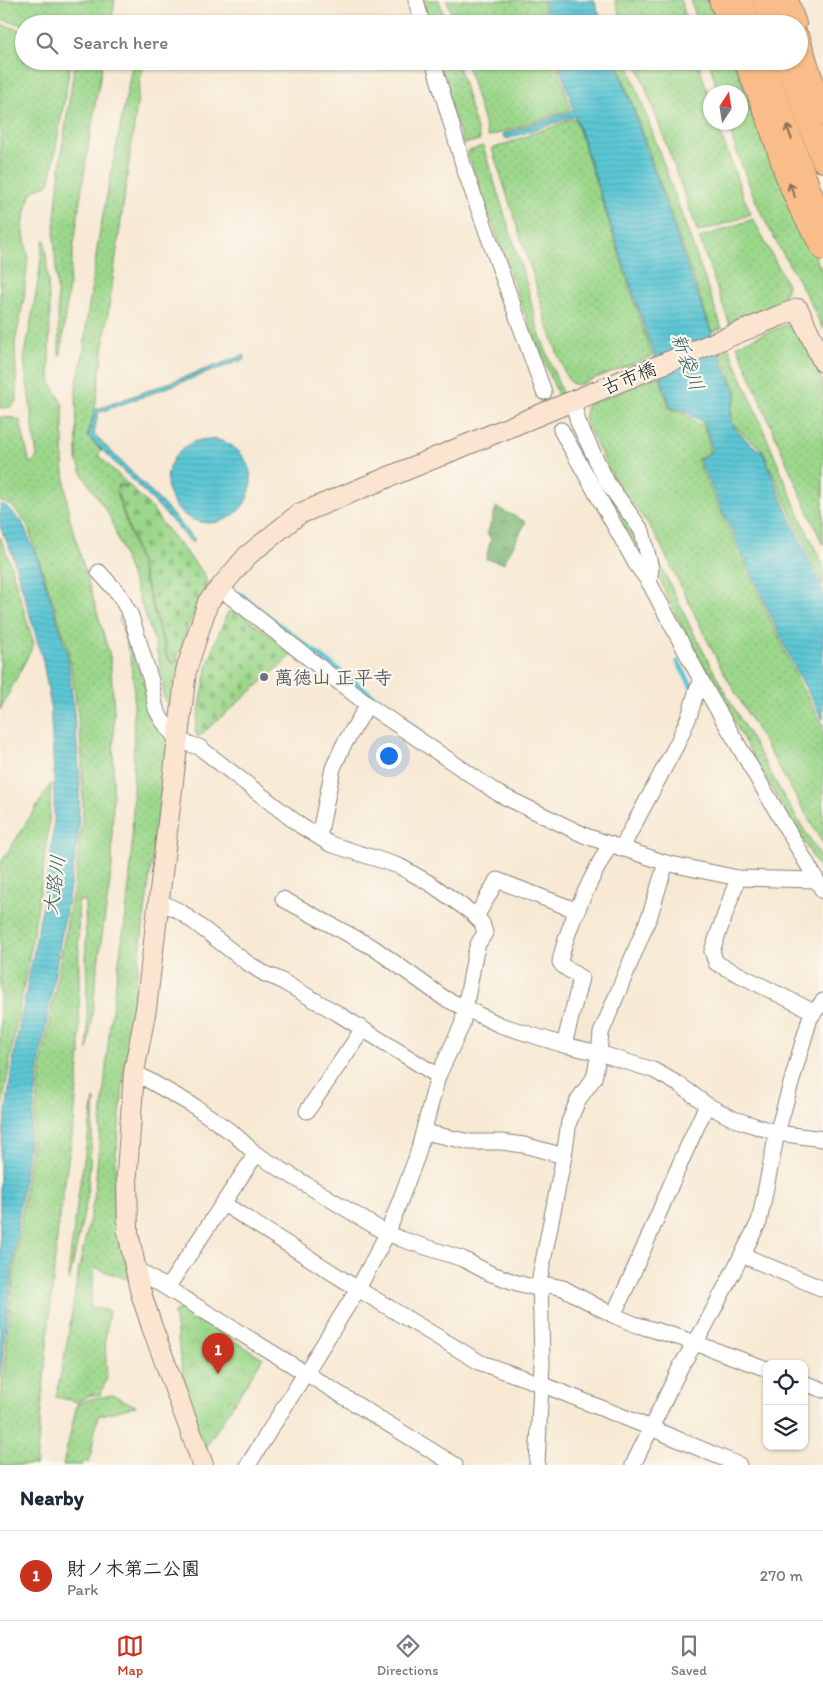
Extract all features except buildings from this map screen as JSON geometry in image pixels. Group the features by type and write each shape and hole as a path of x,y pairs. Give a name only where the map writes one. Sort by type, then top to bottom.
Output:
{"main road":[{"path":"720,0 726,15"},
{"path":"742,0 747,15"},
{"path":"765,0 770,15"},
{"path":"787,0 791,15"},
{"path":"808,68 823,115"},
{"path":"749,70 768,119 791,187 800,208 823,249"},
{"path":"766,70 823,227"},
{"path":"789,70 823,161"}],"street":[{"path":"416,0 420,15"},
{"path":"436,70 465,171 544,392"},
{"name":"古市橋","path":"203,1465 140,1290 128,1232 127,1172 134,1072 146,1009 186,671 208,602 221,589 247,556 299,514 779,316 798,309 823,362"},
{"path":"581,398 578,422 607,482 642,531 651,569 649,582"},
{"path":"561,430 636,564 649,582 702,683 820,885"},
{"path":"99,572 119,594 131,616 151,681 156,709 177,740 199,747 301,826 330,844 399,866 431,884 476,917 482,923 485,933 478,944 462,1025 438,1076 424,1132 388,1232 358,1289 305,1373 255,1463"},
{"path":"221,589 368,704 499,794 586,836 666,863 738,878 820,885"},
{"path":"564,1045 581,978 560,962 562,952 578,911 616,846 628,836 678,742 690,714 696,689 702,683"},
{"path":"319,837 333,768 344,744 368,704"},
{"path":"537,1465 541,1384 540,1277 569,1122 578,1100 594,1078 601,1033 650,915 666,863"},
{"path":"634,1465 681,1366 759,1222 777,1133 810,1018 819,1007 716,962 712,950 738,878"},
{"path":"476,917 497,880 578,911"},
{"path":"283,899 374,948 444,998 500,1025 653,1070 680,1085 707,1105 734,1119 777,1133 823,1140"},
{"path":"159,901 182,912 246,962 265,974 278,979 363,1029 438,1076"},
{"path":"307,1112 363,1029"},
{"path":"134,1072 194,1106 234,1134 256,1154 381,1230 401,1239 462,1259 489,1273 517,1283 540,1289 549,1285 563,1288 634,1324 695,1343 763,1368"},
{"path":"613,1315 633,1275 677,1168 707,1105"},
{"path":"424,1132 470,1142 501,1142 524,1145 564,1156"},
{"path":"167,1288 256,1154"},
{"path":"224,1204 358,1289 481,1363 541,1384 739,1465"},
{"path":"742,1255 823,1289"},
{"path":"136,1269 455,1465"},
{"path":"808,1384 823,1390"}],"green space":[{"path":"0,0 115,0 112,15 15,15 15,23 0,19"},
{"path":"420,0 439,0 443,15 424,15"},
{"path":"447,0 542,0 545,15 451,15"},
{"path":"615,0 681,0 685,15 620,15"},
{"path":"691,0 711,0 716,15 695,15"},
{"path":"0,24 15,28 15,70 69,70 50,182 46,186 38,188 30,196 24,219 23,228 28,256 24,299 15,343 17,400 10,407 0,408"},
{"path":"74,70 101,70 84,171 61,355 59,355 54,238 62,149"},
{"path":"131,70 142,70 95,409 87,436 102,451 98,455 129,485 118,485 117,495 167,657 169,661 174,663 179,659 170,712 163,695 163,680 154,640 110,517 83,475 77,460 76,386 84,350 99,236"},
{"path":"440,70 460,70 480,140 463,144"},
{"path":"469,70 559,70 571,109 488,137"},
{"path":"620,70 630,70 722,328 712,332"},
{"path":"639,70 701,70 705,85 703,85 703,130 720,130 751,214 698,232"},
{"path":"712,70 737,70 743,85 716,85"},
{"path":"748,98 763,137 823,274 823,330 810,302 764,219 729,130 748,130"},
{"path":"575,118 652,356 578,385 571,383 566,376 546,322 534,278 492,149"},
{"path":"483,146 527,285 538,330 562,393 558,395 521,304 467,152"},
{"path":"753,219 787,284 787,290 779,305 730,325 699,238"},
{"path":"43,240 45,240 50,312 49,367 51,383 63,405 63,463 69,516 110,656 114,710 112,867 88,1050 85,901 78,901 80,1053 74,1122 58,1227 36,1465 0,1465 0,1403 15,1264 43,1056 76,873 83,811 82,757 68,648 27,524 11,505 0,501 0,417 14,418 20,421 30,464 37,457 24,359 39,276"},
{"path":"787,324 788,326 796,326 803,331 823,383 823,545 737,345"},
{"path":"729,348 800,517 823,565 823,585 762,449 736,428 731,412 737,393 720,352"},
{"path":"659,376 670,409 683,412 697,423 704,425 710,449 708,453 697,460 800,684 823,725 823,844 720,666 661,546 649,525 622,491 609,470 584,419 587,405"},
{"path":"572,412 638,534 641,554 628,533 613,517 565,416"},
{"path":"119,486 130,486 153,509 160,521 204,574 208,586 189,623 178,659 175,662 170,661 168,657 136,548 118,495"},
{"path":"496,507 526,522 504,563 486,559 491,538 487,535"},
{"path":"0,537 9,560 34,644 0,710"},
{"path":"649,541 720,683 783,795 823,861 823,874 758,766 672,608 655,568"},
{"path":"237,611 294,654 198,737 195,731 208,664 228,612"},
{"path":"119,617 143,681 157,730 168,736 125,1067 116,1155 115,1178 121,1239 130,1280 95,1268 90,1306 109,1311 105,1340 107,1378 100,1395 90,1395 78,1402 56,1397 79,1268 94,1199 110,1023 131,865 134,686 130,657"},
{"path":"51,784 49,827 42,877 0,1123 0,864"},
{"path":"94,1099 87,1199 69,1282 69,1266 79,1190"},
{"path":"180,1308 263,1358 205,1448 185,1390 174,1312"},
{"path":"113,1395 136,1406 98,1416 89,1463 84,1461 82,1465 63,1465 77,1404"}],"water":[{"path":"544,0 594,0 600,15 547,15"},
{"name":"新袋川","path":"561,70 619,70 693,283 724,367 736,393 730,413 731,420 735,429 752,445 762,451 823,590 823,720 795,668 699,460 708,455 712,449 705,424 683,410 671,408 575,116 507,139 506,137 504,138 503,134 574,110"},
{"path":"244,355 245,359 98,413 94,434 164,505 195,540 192,543 88,436 95,410"},
{"path":"209,439 232,446 244,458 251,481 244,504 232,516 209,523 186,516 174,504 167,481 174,458 186,446"},
{"name":"大路川","path":"0,504 6,506 22,522 37,557 67,651 80,778 78,840 41,1054 19,1215 0,1378 0,1156 13,1059 51,853 54,823 54,775 50,701 43,661 12,553 0,527"}],"waterway":[{"path":"240,594 418,730"},
{"path":"678,662 694,691"}],"place":[{"name":"萬徳山 正平寺","path":"264,677"},
{"name":"財ノ木第二公園","path":"218,1374"}]}
